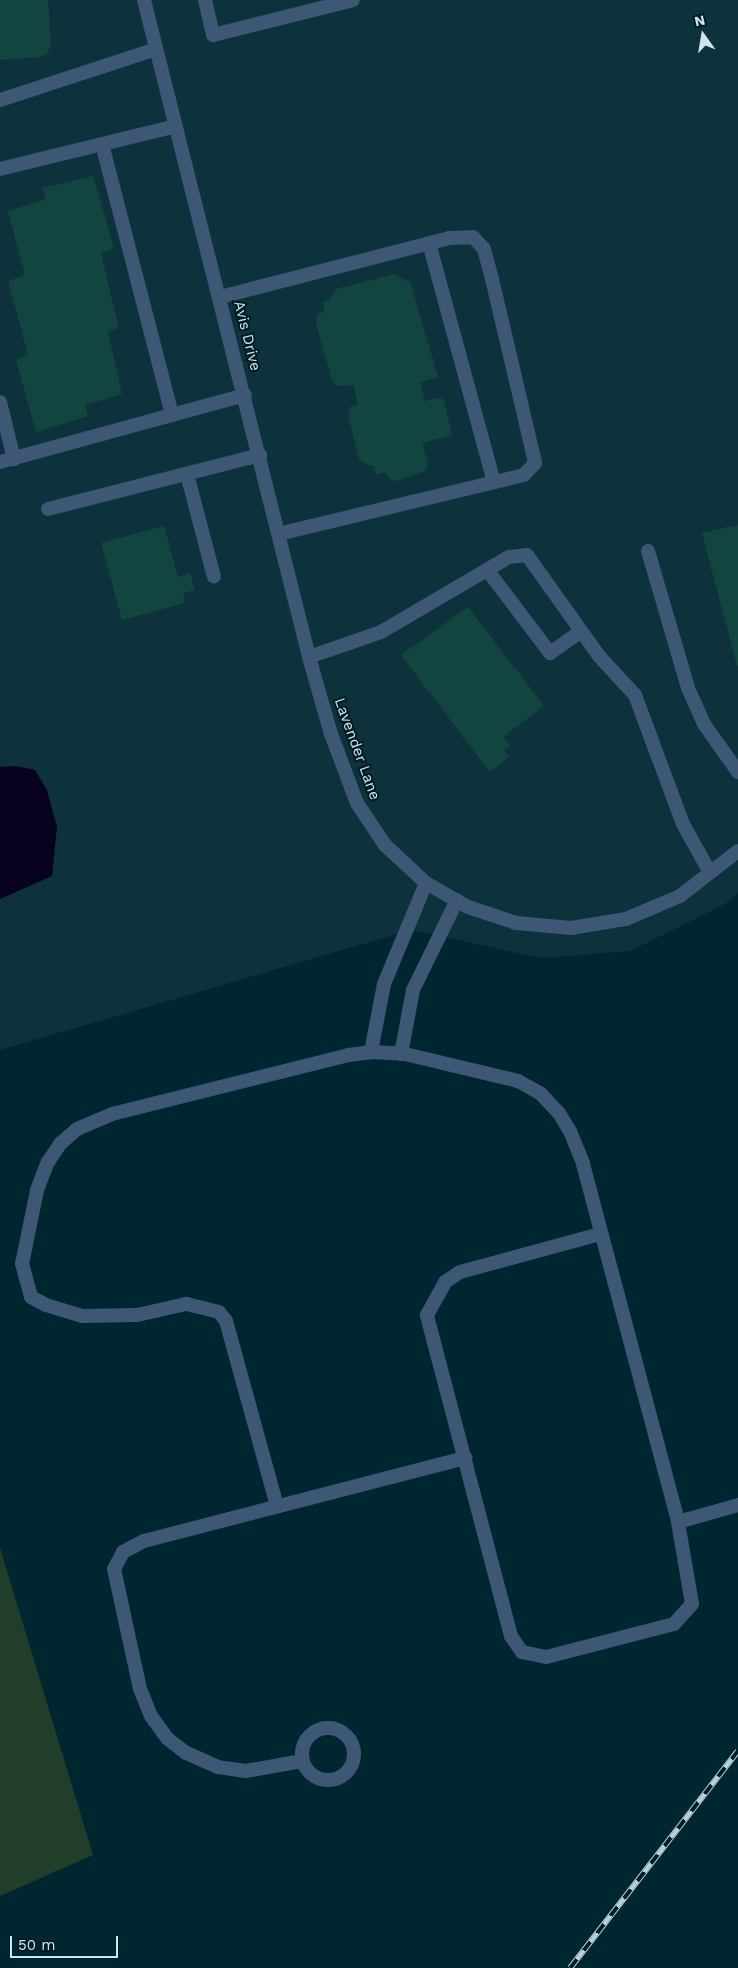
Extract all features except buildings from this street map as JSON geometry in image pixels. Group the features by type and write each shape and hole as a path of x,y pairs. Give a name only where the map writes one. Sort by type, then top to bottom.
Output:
{"street":[{"name":"Avis Drive","path":"144,0 280,534 309,657 317,681"},
{"path":"205,0 214,35 353,0"},
{"path":"0,100 156,50"},
{"path":"0,169 176,126"},
{"path":"102,144 172,415"},
{"path":"220,296 429,243 473,237 484,249 534,463 524,474 280,534"},
{"path":"429,243 494,482"},
{"path":"0,402 7,461 245,395"},
{"path":"48,510 260,455"},
{"path":"187,474 214,577"},
{"path":"648,551 688,688 704,724 738,772"},
{"path":"309,657 381,632 509,557 527,555 581,631 635,695 683,824 709,871"},
{"path":"488,571 550,653 581,631"},
{"name":"Lavender Lane","path":"317,681 331,734 357,803 386,844 426,883 457,900 516,923 570,928 626,919 680,896 709,871 738,851"},
{"path":"371,1052 384,984 426,883"},
{"path":"402,1054 413,990 457,900"},
{"path":"277,1506 226,1321 220,1312 204,1306 186,1304 102,1318 82,1316 46,1306 31,1297 23,1274 22,1264 31,1212 37,1190 52,1156 76,1129 96,1119 348,1055 371,1052 402,1054 518,1081 542,1094 570,1131 583,1164 600,1234 678,1522 692,1604 674,1624 546,1657 522,1652 511,1636 427,1315 433,1298 445,1282 460,1272 600,1234"},
{"path":"302,1761 246,1771 218,1767 186,1753 166,1738 151,1716 140,1690 114,1569 123,1552 144,1541 465,1458"},
{"path":"678,1522 738,1506"}],"shaded area":[{"path":"0,0 738,0 738,893 725,904 630,951 541,958 411,930 0,1050"},
{"path":"15,766 35,770 47,790 57,827 52,876 0,899 0,767"}],"green space":[{"path":"0,1548 93,1855 0,1896"}],"railway":[{"path":"570,1968 738,1751"}]}
